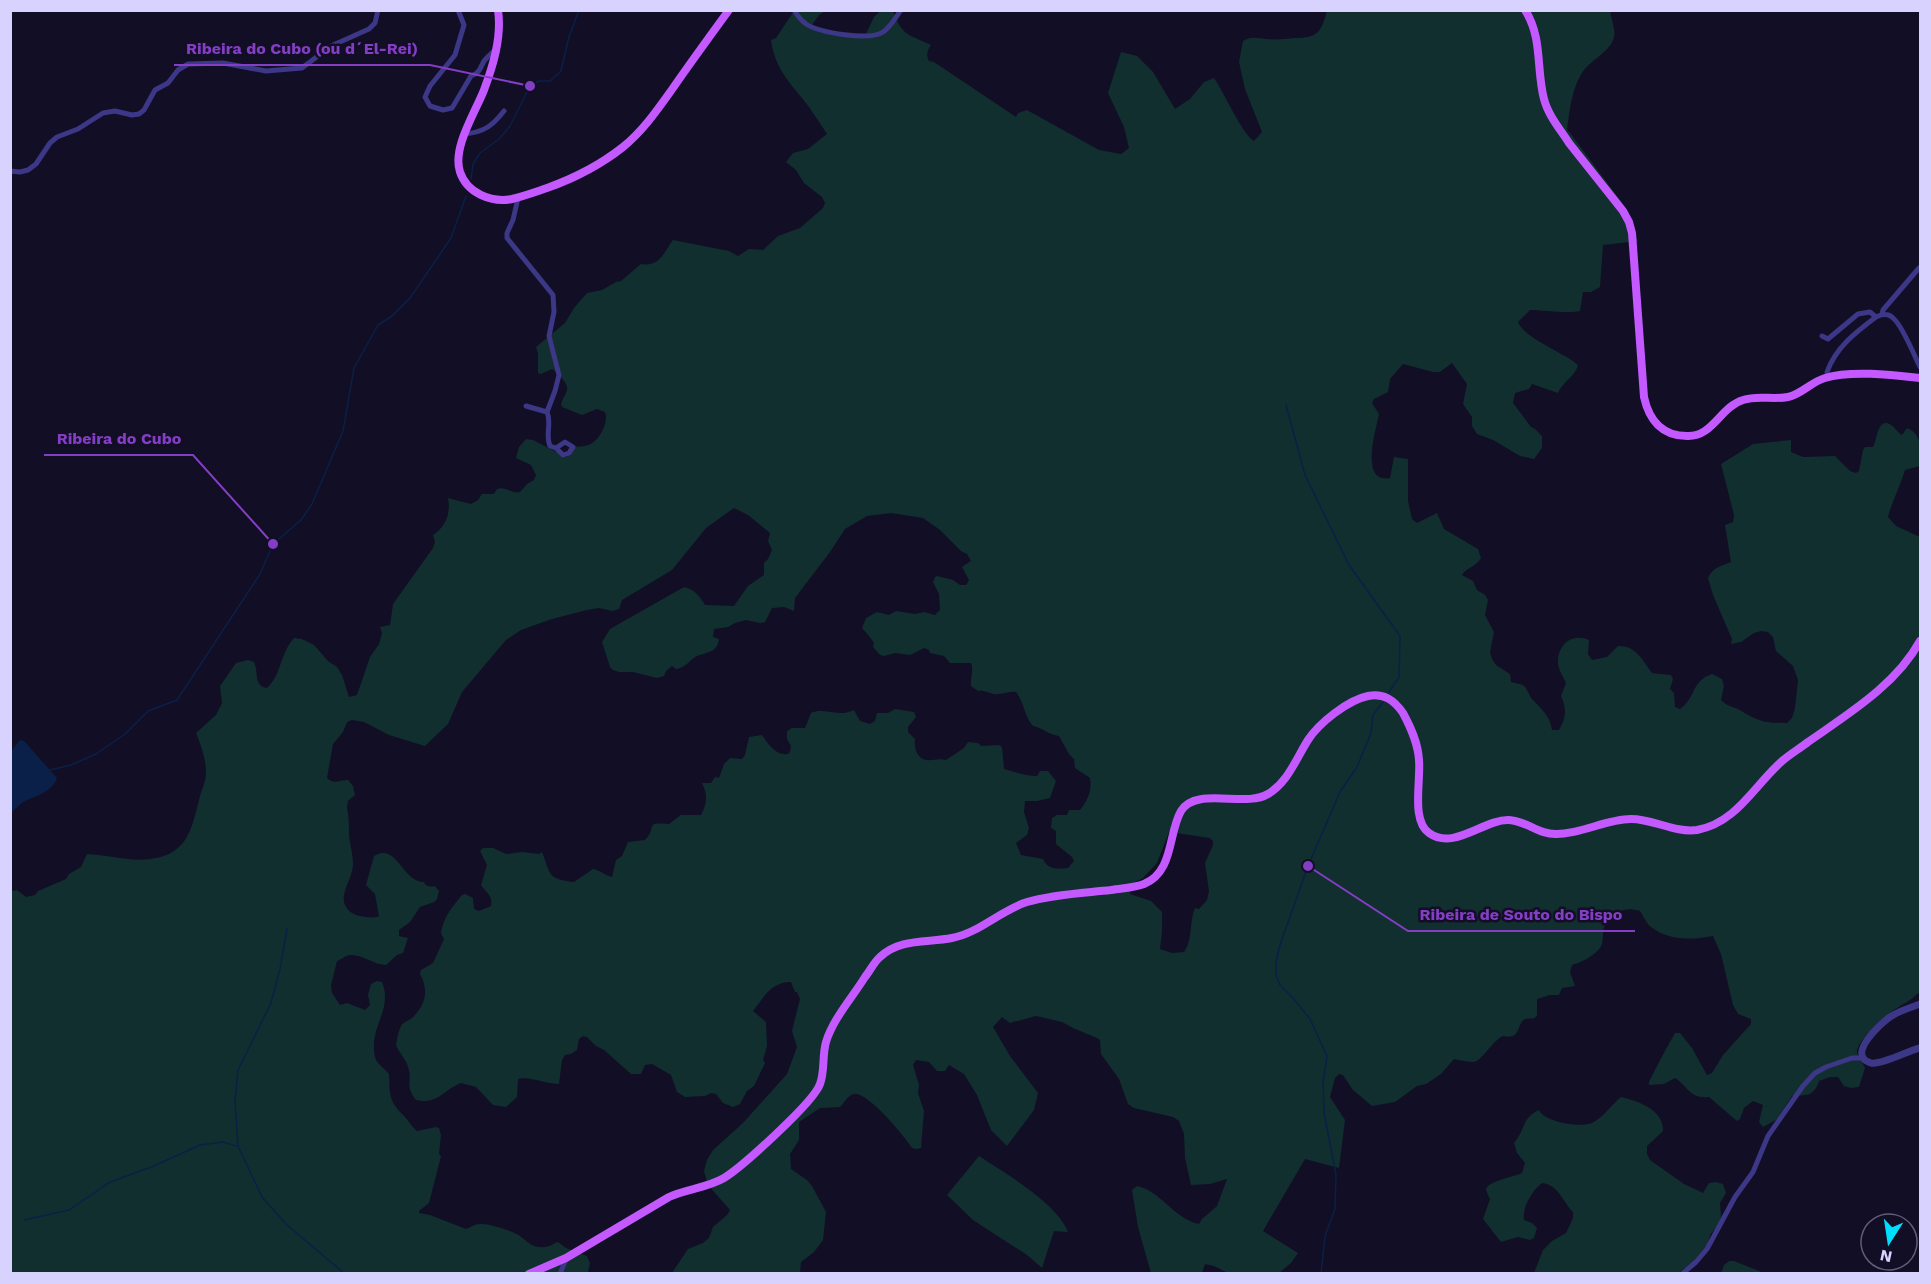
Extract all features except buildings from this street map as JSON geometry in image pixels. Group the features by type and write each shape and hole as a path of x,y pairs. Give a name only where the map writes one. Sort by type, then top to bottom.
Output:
{"main road":[{"path":"498,10 500,33 484,89 465,134 458,162 466,183 474,191 496,200 518,198 575,178 624,147 650,120 729,10"},
{"path":"1525,10 1532,22 1537,41 1542,86 1548,110 1565,137 1623,211 1629,222 1633,242 1644,397 1646,407 1654,422 1674,435 1691,436 1701,434 1710,428 1733,404 1753,398 1788,397 1828,377 1839,375 1920,378"},
{"path":"529,1274 566,1257 669,1197 721,1179 739,1167 800,1111 815,1094 820,1085 825,1045 831,1028 879,957 895,947 915,941 949,939 962,935 1024,902 1132,887 1150,881 1158,874 1167,858 1179,816 1187,804 1203,799 1248,800 1261,798 1271,793 1289,774 1318,727 1358,699 1381,694 1399,707 1407,720 1417,745 1419,814 1425,831 1435,836 1449,838 1504,820 1516,821 1540,832 1554,835 1632,819 1674,829 1699,830 1728,817 1781,762 1859,706 1886,683 1910,658 1920,641"}],"street":[{"path":"10,171 28,170 36,164 50,143 57,137 78,129 103,113 115,111 132,115 139,114 144,110 155,90 168,83 178,70 188,64 223,63 266,71 302,68 331,46 369,29 375,23 378,10"},
{"path":"458,10 464,25 455,55 430,86 426,97 430,106 443,110 452,108 471,76 476,75 485,59 495,50"},
{"path":"794,10 806,24 819,30 876,36 885,32 901,10"},
{"path":"465,134 492,126 504,111"},
{"path":"518,198 507,238 553,295 554,312 549,336 558,375 547,412 549,417 547,440 550,446 556,448"},
{"path":"1828,377 1827,372 1832,358 1856,332 1879,315 1919,268"},
{"path":"1822,336 1828,339 1862,312 1894,318 1920,367"},
{"path":"1850,320 1856,332"},
{"path":"526,406 547,412"},
{"path":"1863,1054 1867,1040 1880,1024 1891,1016 1920,1004"},
{"path":"1863,1054 1871,1063 1879,1063 1920,1048"},
{"path":"1682,1274 1707,1249 1735,1197 1753,1172 1768,1136 1803,1086 1821,1069 1863,1054"},
{"path":"560,1274 566,1257"}],"green space":[{"path":"794,11 825,11 812,25 819,32 864,38 874,17 880,11 893,11 903,30 931,45 927,53 929,61 934,62 1016,117 1018,113 1027,110 1099,150 1121,154 1129,148 1124,127 1108,93 1121,52 1137,56 1153,72 1175,109 1190,99 1204,82 1214,78 1244,130 1254,141 1262,132 1245,89 1239,62 1243,41 1246,39 1309,37 1320,29 1327,11 1610,11 1614,29 1612,42 1580,76 1572,98 1567,129 1623,204 1638,241 1603,245 1600,287 1591,292 1583,292 1580,311 1530,310 1518,322 1536,340 1578,365 1558,393 1532,384 1529,389 1515,393 1513,403 1531,427 1542,436 1542,448 1534,459 1520,456 1493,440 1477,434 1472,426 1472,417 1463,404 1467,384 1452,363 1440,372 1403,364 1390,379 1388,392 1374,399 1372,403 1379,414 1373,443 1372,464 1375,472 1381,477 1390,478 1394,457 1408,459 1408,501 1412,519 1417,523 1437,513 1444,529 1478,549 1481,558 1462,575 1473,581 1477,590 1488,600 1485,615 1494,632 1490,652 1492,659 1496,665 1510,674 1511,682 1521,684 1525,688 1547,716 1552,730 1559,730 1565,713 1561,696 1566,683 1558,666 1559,654 1564,644 1578,638 1589,640 1588,654 1592,660 1607,657 1618,646 1624,646 1634,651 1652,673 1671,675 1673,679 1670,689 1674,693 1675,707 1680,709 1685,705 1700,681 1712,674 1722,679 1724,686 1721,700 1725,704 1761,720 1787,723 1792,718 1795,708 1798,680 1793,666 1776,651 1773,637 1768,632 1754,633 1741,642 1731,644 1732,639 1708,578 1715,569 1731,562 1725,525 1733,522 1734,515 1721,464 1753,444 1791,440 1791,452 1803,457 1835,456 1850,471 1856,473 1859,471 1863,450 1865,447 1873,447 1883,424 1891,425 1902,435 1907,428 1916,434 1920,449 1920,466 1905,470 1888,517 1896,526 1920,537 1920,993 1885,1017 1862,1041 1857,1051 1865,1068 1859,1087 1844,1086 1838,1077 1819,1081 1812,1093 1792,1096 1776,1120 1763,1127 1759,1122 1763,1105 1753,1101 1744,1108 1737,1121 1709,1097 1693,1094 1675,1078 1664,1084 1649,1085 1675,1033 1680,1033 1692,1048 1707,1075 1712,1073 1723,1055 1751,1024 1751,1019 1738,1014 1733,1005 1721,954 1713,936 1689,939 1665,935 1649,925 1640,911 1629,909 1620,911 1605,925 1602,942 1597,951 1572,965 1570,972 1575,986 1562,988 1559,995 1537,999 1535,1018 1522,1021 1516,1034 1509,1037 1503,1036 1477,1061 1454,1059 1441,1074 1426,1084 1417,1086 1395,1102 1372,1106 1353,1090 1343,1075 1339,1074 1335,1078 1330,1097 1345,1120 1339,1168 1305,1159 1263,1231 1298,1253 1291,1263 1279,1273 1228,1273 1205,1264 1202,1273 1151,1273 1138,1227 1132,1190 1137,1186 1153,1193 1182,1216 1199,1224 1217,1206 1227,1179 1210,1184 1191,1185 1185,1158 1184,1134 1179,1121 1173,1117 1134,1108 1128,1104 1119,1079 1101,1054 1100,1040 1062,1022 1036,1016 1010,1023 1002,1017 993,1027 1010,1056 1038,1093 1034,1110 1007,1146 991,1130 977,1095 964,1074 949,1065 945,1071 937,1071 929,1062 916,1060 913,1065 924,1111 921,1148 912,1148 885,1116 860,1095 854,1094 848,1097 840,1107 820,1108 799,1122 799,1140 790,1154 791,1169 812,1186 826,1212 823,1240 814,1252 801,1262 800,1273 672,1273 688,1249 709,1238 713,1227 730,1210 708,1185 704,1171 707,1160 713,1150 743,1123 787,1074 797,1047 792,1031 800,999 797,992 791,982 773,987 753,1011 766,1022 767,1046 763,1060 765,1063 754,1086 747,1091 740,1104 733,1107 723,1103 716,1094 685,1097 677,1092 671,1075 652,1064 645,1065 641,1074 631,1074 604,1050 583,1036 579,1039 577,1050 565,1055 562,1060 559,1084 518,1079 517,1097 506,1107 493,1105 476,1087 461,1083 435,1099 416,1100 410,1090 407,1064 396,1045 398,1033 402,1025 417,1013 423,1003 425,986 420,974 421,970 433,963 444,939 441,933 451,908 465,894 473,898 474,909 479,911 491,906 490,897 481,885 487,865 480,851 483,848 493,848 506,854 522,852 539,854 542,852 551,874 565,881 574,882 593,869 612,877 616,860 622,856 628,842 645,840 653,825 669,824 681,815 701,815 706,799 702,783 711,783 715,777 719,778 724,764 730,758 742,759 749,737 762,735 776,751 788,754 791,746 787,739 787,731 792,728 805,728 811,713 816,711 842,713 854,710 860,721 870,724 875,721 877,713 888,713 895,709 914,712 916,717 908,727 908,732 915,739 916,751 923,759 946,760 964,748 968,742 978,743 981,746 999,745 1002,747 1004,769 1033,776 1037,776 1040,771 1048,771 1056,781 1050,798 1025,801 1024,812 1029,828 1027,835 1016,843 1021,855 1043,859 1053,868 1068,868 1074,861 1056,844 1056,831 1051,828 1052,818 1057,815 1067,815 1069,810 1080,810 1090,791 1090,778 1075,768 1074,759 1059,736 1033,726 1016,692 994,694 978,691 971,686 971,663 950,663 944,656 930,653 924,648 910,655 895,653 884,656 873,647 874,643 862,628 866,618 877,612 889,615 896,611 915,614 924,612 935,615 940,610 939,594 933,582 935,577 953,580 960,585 966,585 969,580 962,567 971,561 967,554 923,518 891,513 867,516 845,529 795,598 794,611 784,607 772,608 765,622 746,620 728,627 714,629 713,637 719,639 716,647 697,656 682,667 676,669 672,666 664,676 657,678 613,670 602,642 610,629 684,587 696,593 705,605 734,606 748,586 764,575 764,563 772,550 768,541 770,533 748,515 734,508 706,528 672,570 622,600 619,609 612,611 599,608 552,619 521,630 506,640 462,692 448,724 425,746 389,735 364,722 352,720 347,722 343,732 333,744 327,778 334,782 348,780 353,786 355,795 348,801 347,808 353,864 344,895 346,907 359,916 379,916 375,894 366,885 374,856 382,853 394,858 416,880 428,886 435,886 439,891 434,902 420,907 410,922 399,930 399,936 408,938 403,953 397,955 386,965 356,955 346,956 337,961 331,985 332,993 340,1005 347,1003 365,1010 370,1005 368,995 371,984 377,981 382,982 385,1002 374,1039 376,1060 389,1074 390,1095 394,1104 415,1129 417,1131 439,1128 441,1135 439,1154 441,1156 429,1203 419,1213 466,1229 480,1224 500,1228 517,1234 538,1247 547,1247 558,1242 566,1248 587,1256 590,1263 588,1272 11,1274 11,891 17,890 26,897 35,895 38,891 66,879 69,874 81,867 87,854 147,859 167,855 182,844 191,829 206,776 204,757 196,733 216,715 222,703 220,686 236,663 248,660 254,662 258,682 267,688 276,676 289,644 294,638 302,639 314,645 328,661 337,667 349,697 357,695 370,657 379,644 382,633 380,627 390,625 393,604 433,548 435,542 433,535 441,528 449,509 448,498 471,504 482,494 494,494 497,489 520,492 534,480 536,475 531,465 516,458 519,447 526,439 533,440 566,457 573,447 592,443 602,431 606,421 605,412 597,409 582,415 562,407 561,404 567,390 564,382 552,369 538,373 536,347 565,323 587,293 602,290 621,281 641,264 657,261 673,240 729,251 738,256 749,249 763,250 778,236 800,228 823,208 825,203 822,197 804,183 796,170 786,162 793,153 808,149 827,134 778,64 771,40 776,38","holes":["1169,832 1210,838 1213,845 1205,863 1209,891 1207,900 1199,909 1195,908 1187,947 1184,952 1172,953 1160,949 1162,912 1151,901 1130,894 1132,884 1143,878 1157,863"]},
{"path":"1621,1097 1649,1108 1659,1117 1663,1131 1647,1146 1650,1160 1684,1184 1703,1193 1709,1183 1723,1184 1726,1193 1720,1203 1720,1222 1710,1235 1699,1258 1678,1273 1534,1273 1543,1250 1552,1241 1566,1233 1573,1218 1573,1212 1556,1190 1542,1183 1528,1200 1524,1215 1524,1220 1537,1228 1534,1238 1530,1240 1518,1237 1501,1242 1483,1219 1490,1199 1486,1189 1496,1181 1522,1173 1525,1163 1517,1153 1514,1143 1526,1120 1535,1112 1539,1110 1548,1118 1563,1123 1579,1125 1592,1123"},
{"path":"979,1156 1030,1190 1062,1221 1068,1232 1054,1231 1042,1268 1027,1255 973,1220 947,1195"},
{"path":"1729,1261 1764,1273 1721,1273 1724,1265"}],"water":[{"path":"20,740 24,741 57,778 51,788 22,803 11,813 11,751"}],"waterway":[{"path":"471,179 473,164 480,153 499,139 510,126 530,86 539,81 550,81 561,71 569,37 579,10"},
{"path":"50,770 71,765 96,754 125,734 148,711 177,700 260,574 273,544 301,520 312,504 343,431 354,368 378,325 392,316 410,298 451,238 466,196"},
{"path":"1286,405 1305,475 1349,565 1400,636 1399,677 1387,695"},
{"path":"1321,1274 1325,1236 1335,1209 1336,1175 1324,1113 1323,1083 1327,1056 1310,1019 1280,985 1276,975 1276,962 1308,866 1340,792 1357,767 1371,733 1373,715 1383,702"},
{"path":"287,928 271,1003 238,1070 235,1101 238,1146 262,1197 287,1225 345,1274"},
{"path":"24,1220 69,1210 110,1182 154,1166 200,1145 223,1142 236,1146"}],"place":[{"name":"Ribeira do Cubo (ou d´El-Rei)","path":"530,86"},
{"name":"Ribeira do Cubo","path":"273,544"},
{"name":"Ribeira de Souto do Bispo","path":"1308,866"}]}
